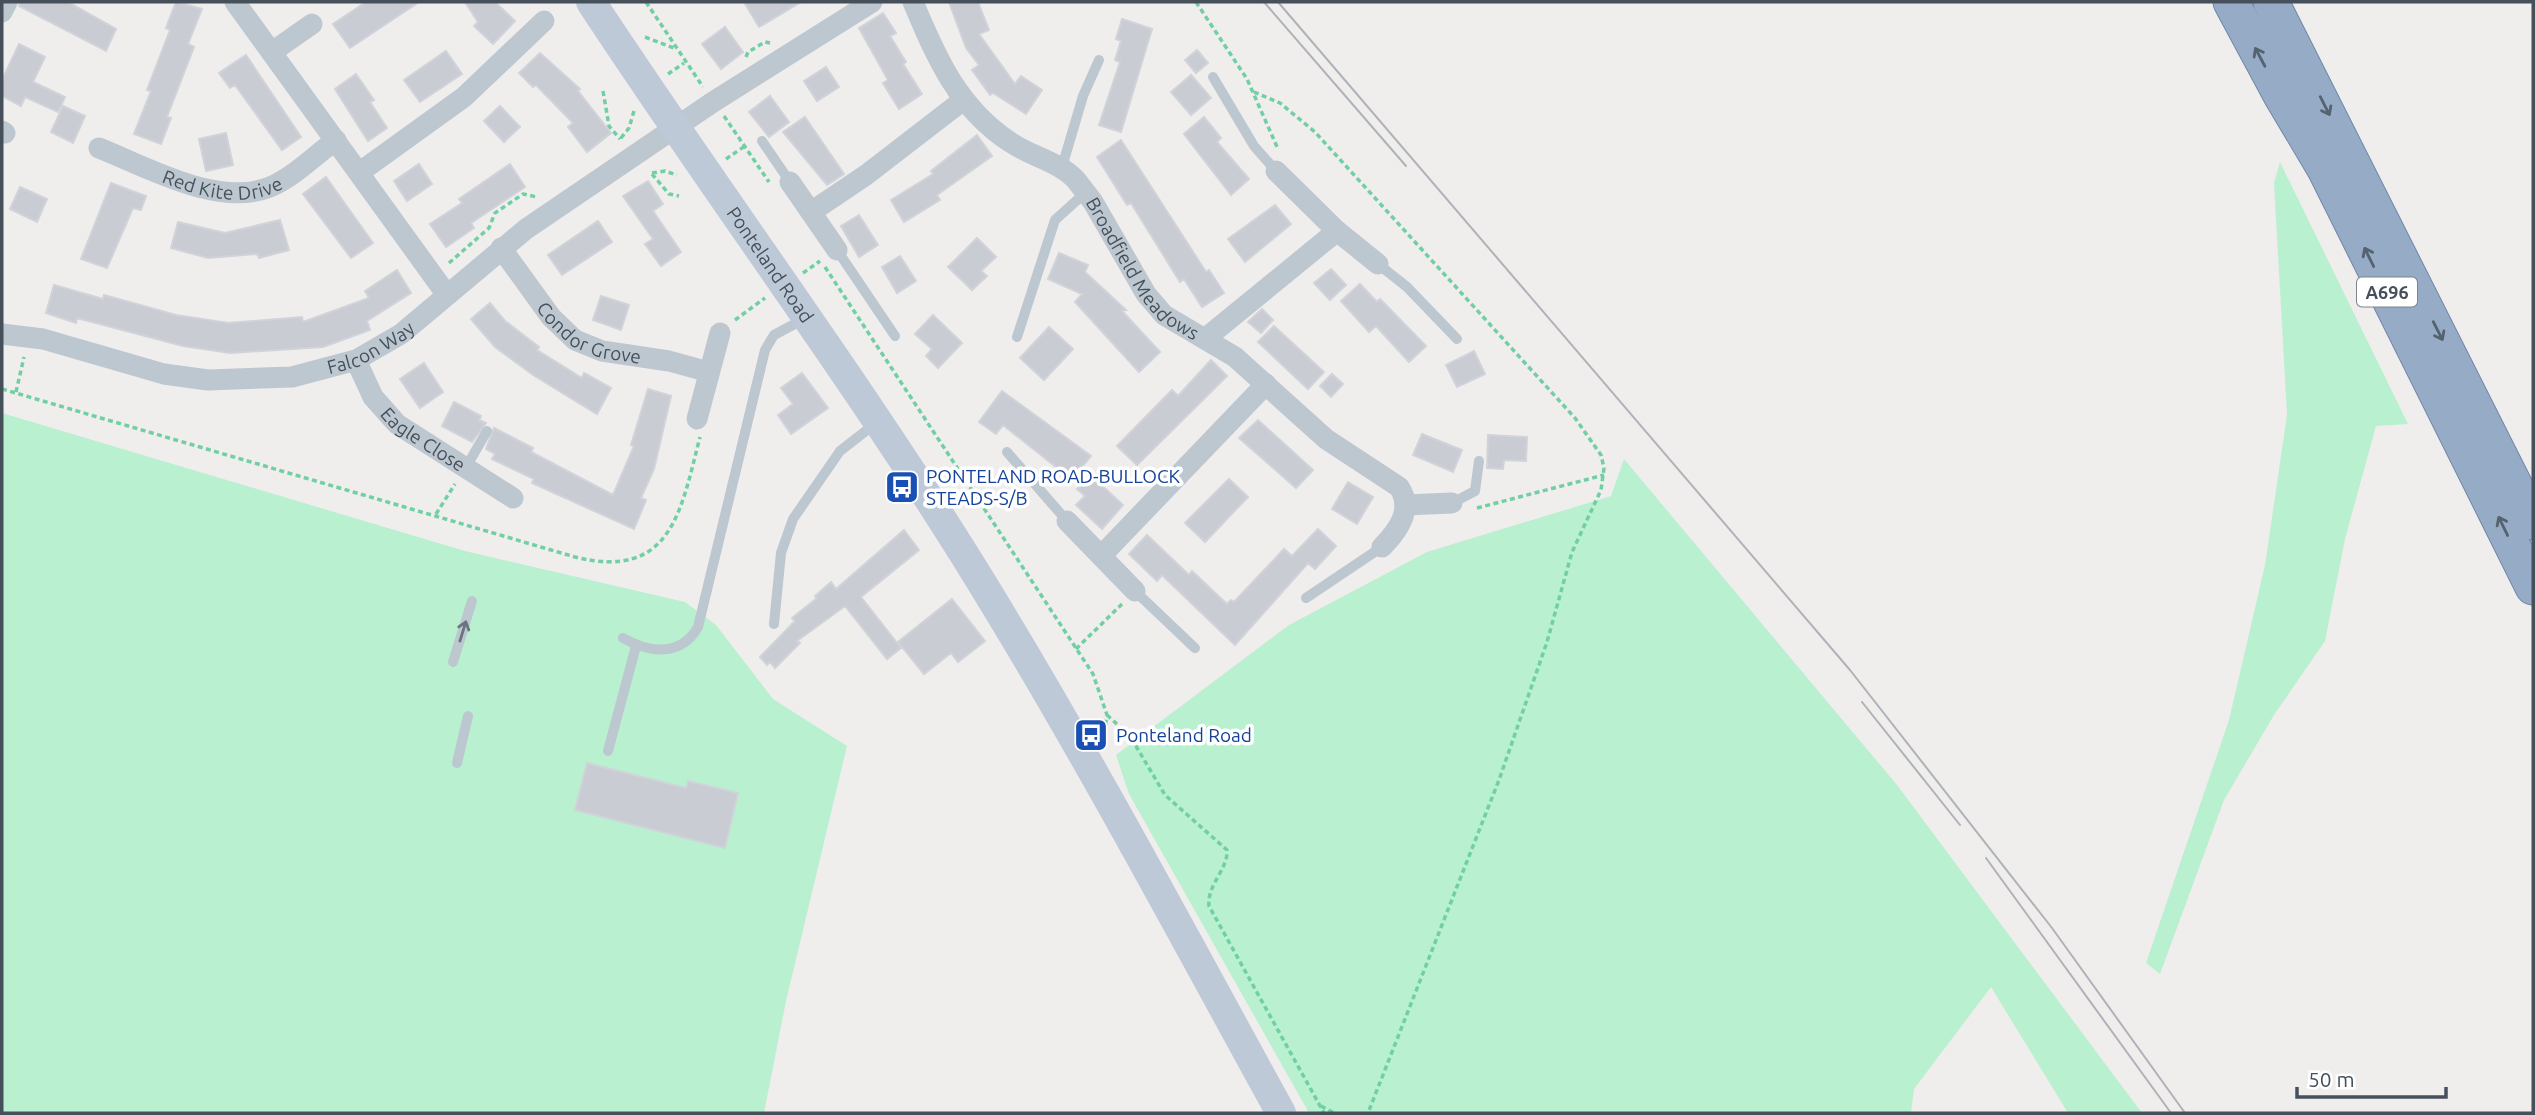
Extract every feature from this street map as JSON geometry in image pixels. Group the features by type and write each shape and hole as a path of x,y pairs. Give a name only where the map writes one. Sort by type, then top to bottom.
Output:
{"highway":[{"name":"A696","path":"2231,2 2325,169 2533,587"},
{"name":"A696","path":"2271,2 2533,522"}],"main road":[{"name":"Ponteland Road","path":"591,2 806,317 976,575 1091,772 1281,1113"}],"street":[{"path":"2,12 7,2"},
{"path":"235,2 440,286"},
{"name":"Falcon Way","path":"2,334 43,339 164,374 208,380 292,377 356,360 388,344 440,286 501,248 676,127 872,2"},
{"name":"Broadfield Meadows","path":"912,2 943,69 962,101 1007,141 1062,167 1086,192 1153,304 1178,324 1235,357 1326,439 1393,480 1403,492 1405,505"},
{"path":"360,172 464,97 544,21"},
{"path":"272,52 312,24"},
{"path":"811,212 886,161 962,101"},
{"name":"Red Kite Drive","path":"99,148 201,188 235,194 270,187 336,140"},
{"path":"1276,172 1337,231 1378,264"},
{"path":"780,183 811,212 837,250"},
{"path":"1206,338 1337,231"},
{"name":"Condor Grove","path":"501,248 551,317 575,340 602,351 669,361 709,372"},
{"path":"697,419 720,333"},
{"name":"Eagle Close","path":"356,360 373,397 384,412 413,435 513,498"},
{"path":"1101,556 1266,384"},
{"path":"1382,547 1400,525 1405,505 1452,503"},
{"path":"1067,521 1101,556 1131,594"}],"lane":[{"path":"1062,167 1086,87 1099,60"},
{"path":"1213,77 1243,122 1254,146 1276,172"},
{"path":"762,141 780,183"},
{"path":"1017,337 1055,220 1072,201 1086,192"},
{"path":"837,250 894,336"},
{"path":"1378,264 1407,287 1457,339"},
{"path":"623,638 636,646 661,650 673,649 693,637 698,627 765,350 774,335 806,317"},
{"path":"774,624 781,553 793,519 840,451 876,423"},
{"path":"465,469 487,431"},
{"path":"1007,452 1067,521"},
{"path":"1452,503 1475,491 1479,461"},
{"path":"1306,598 1382,547"},
{"path":"1131,594 1195,648"},
{"path":"453,662 472,601"},
{"path":"608,751 636,646"},
{"path":"457,763 468,716"}],"path":[{"path":"646,2 704,89"},
{"path":"1196,2 1254,92 1276,141 1279,157 1276,172"},
{"path":"603,91 609,126 622,138 610,146"},
{"path":"1254,92 1280,103 1315,132 1424,251 1575,418 1601,455 1604,475 1598,499 1572,552 1546,642 1499,780 1369,1111 1361,1113"},
{"path":"722,114 780,183"},
{"path":"652,173 668,194 679,196"},
{"path":"440,286 489,228 495,213 523,194 537,197 547,190"},
{"path":"813,250 1098,685 1107,715 1105,736 1091,772"},
{"path":"720,333 774,292"},
{"path":"2,389 302,479 436,514 588,560 619,562 642,558 661,542 683,502 702,430 697,419"},
{"path":"436,514 465,469"},
{"path":"1452,503 1466,509 1481,508 1604,475"},
{"path":"1076,649 1131,594"},
{"path":"1107,715 1130,736 1172,802 1227,850 1225,861 1209,890 1209,906 1324,1113"},
{"path":"1321,1106 1334,1113"}],"green space":[{"path":"2280,162 2408,424 2376,426 2345,539 2325,641 2274,715 2224,800 2160,974 2146,963 2229,720 2265,565 2287,415 2274,183"},
{"path":"2,413 465,551 685,602 716,625 773,699 847,746 786,1001 764,1113 2,1113"},
{"path":"1624,459 1897,785 2142,1113 2068,1113 1991,987 1914,1089 1911,1113 1309,1113 1129,794 1116,755 1289,625 1427,552 1611,496"}],"building":[{"path":"20,2 68,2 116,29 106,51 19,6"},
{"path":"176,2 202,9 188,44 194,47 167,117 171,118 161,144 134,134 151,91 147,90 170,30 166,28"},
{"path":"366,2 419,2 350,48 333,24"},
{"path":"465,2 495,2 515,21 493,44 474,26 478,22"},
{"path":"744,2 801,2 759,27"},
{"path":"949,2 978,2 989,30 979,34 1015,84 1021,76 1042,90 1026,114 993,93 990,95 972,70 979,65 966,48"},
{"path":"883,13 896,33 890,36 906,62 903,64 922,94 899,109 883,83 888,80 859,28"},
{"path":"1122,19 1152,29 1121,132 1099,125 1120,62 1115,60 1121,41 1116,39"},
{"path":"725,27 743,52 721,69 702,44"},
{"path":"19,44 45,57 33,82 65,97 58,112 25,97 21,106 2,96 2,80"},
{"path":"1197,50 1208,63 1196,73 1185,60"},
{"path":"446,51 462,74 420,102 404,80"},
{"path":"540,53 580,89 578,91 611,133 587,152 568,127 573,123 536,85 533,87 519,73"},
{"path":"246,55 301,137 282,150 235,85 230,88 219,73"},
{"path":"826,67 839,87 817,101 804,81"},
{"path":"356,74 374,100 370,102 387,128 368,141 335,89"},
{"path":"1191,75 1211,98 1191,115 1171,92"},
{"path":"770,96 789,122 769,137 749,112"},
{"path":"63,106 85,116 73,143 51,132"},
{"path":"500,106 520,127 504,142 484,121"},
{"path":"805,117 844,174 827,185 783,132"},
{"path":"1204,117 1221,138 1217,142 1249,179 1231,195 1184,134"},
{"path":"226,133 233,165 206,171 199,139"},
{"path":"977,135 992,156 937,195 940,200 904,222 891,200 933,174 931,171"},
{"path":"1121,140 1206,272 1209,270 1224,293 1202,307 1184,279 1180,282 1131,203 1127,205 1097,157"},
{"path":"419,164 432,184 407,201 394,181"},
{"path":"510,164 525,187 471,223 474,228 446,247 430,224 462,203 459,199"},
{"path":"326,177 373,243 351,258 303,194"},
{"path":"648,181 663,204 653,211 681,252 661,266 645,244 653,239 623,196"},
{"path":"111,183 146,196 141,210 133,208 107,268 81,259"},
{"path":"20,187 47,199 37,222 10,209"},
{"path":"1275,205 1291,224 1245,262 1228,239"},
{"path":"859,215 878,245 859,257 841,226"},
{"path":"280,220 289,250 259,258 257,254 208,258 171,248 178,222 225,233"},
{"path":"598,221 612,242 562,275 548,255"},
{"path":"977,238 996,257 981,271 987,276 972,290 948,267"},
{"path":"1059,253 1088,265 1085,272 1126,310 1122,311 1160,352 1139,372 1075,302 1082,294 1048,279"},
{"path":"900,256 916,281 897,293 882,267"},
{"path":"1331,269 1346,285 1330,300 1314,283"},
{"path":"397,270 411,293 367,321 370,330 323,347 230,353 183,346 77,318 76,323 46,313 54,285 103,299 104,295 176,315 228,323 302,317 303,322 369,298 365,291"},
{"path":"1360,284 1377,302 1380,299 1426,346 1409,362 1376,326 1369,332 1341,301"},
{"path":"601,296 629,305 621,330 593,320"},
{"path":"490,303 505,321 539,347 537,350 582,378 584,373 611,388 597,414 533,375 495,347 471,319"},
{"path":"1262,309 1273,320 1261,333 1248,322"},
{"path":"933,315 962,343 938,368 926,356 932,349 915,334"},
{"path":"1274,326 1324,372 1308,389 1258,342"},
{"path":"1049,327 1073,349 1044,380 1020,358"},
{"path":"1474,351 1485,374 1457,387 1446,365"},
{"path":"1211,360 1227,376 1137,465 1117,446 1172,390 1178,396"},
{"path":"424,363 443,392 420,408 400,379"},
{"path":"802,373 828,408 791,434 778,415 793,404 781,388"},
{"path":"1332,374 1343,384 1331,397 1320,386"},
{"path":"648,389 671,396 654,469 641,498 646,500 634,529 532,483 534,479 492,459 495,454 486,449 494,428 533,448 531,452 613,495 634,446 631,445"},
{"path":"1002,391 1091,456 1082,467 1123,505 1102,529 1076,505 1085,496 1077,489 1080,486 1003,425 996,434 979,422"},
{"path":"454,402 481,416 479,420 486,423 472,442 442,426"},
{"path":"1258,420 1313,470 1296,488 1239,438"},
{"path":"1422,434 1462,450 1453,472 1413,455"},
{"path":"1488,435 1527,437 1526,461 1504,460 1503,469 1487,468"},
{"path":"1229,479 1248,497 1205,542 1185,523"},
{"path":"1348,482 1373,497 1357,524 1332,509"},
{"path":"1318,529 1336,546 1315,569 1308,563 1235,645 1162,575 1157,581 1129,554 1147,535 1189,575 1192,571 1227,604 1231,600 1234,602 1284,549 1292,556"},
{"path":"904,530 919,550 861,597 901,648 887,659 845,606 797,641 800,643 775,668 770,662 767,665 760,657 795,621 792,618 817,598 815,596 831,582 836,589"},
{"path":"952,599 985,641 958,662 951,653 924,674 898,642"},
{"path":"587,763 686,788 688,781 738,793 725,848 575,810"}],"tram line":[{"path":"1264,2 1406,166"},
{"path":"1278,2 1850,670 2052,928 2185,1113"},
{"path":"1862,702 1960,825"},
{"path":"1986,858 2171,1113"}],"place":[{"name":"PONTELAND ROAD-BULLOCK STEADS-S/B","path":"902,487"},
{"name":"Ponteland Road","path":"1091,735"}]}
